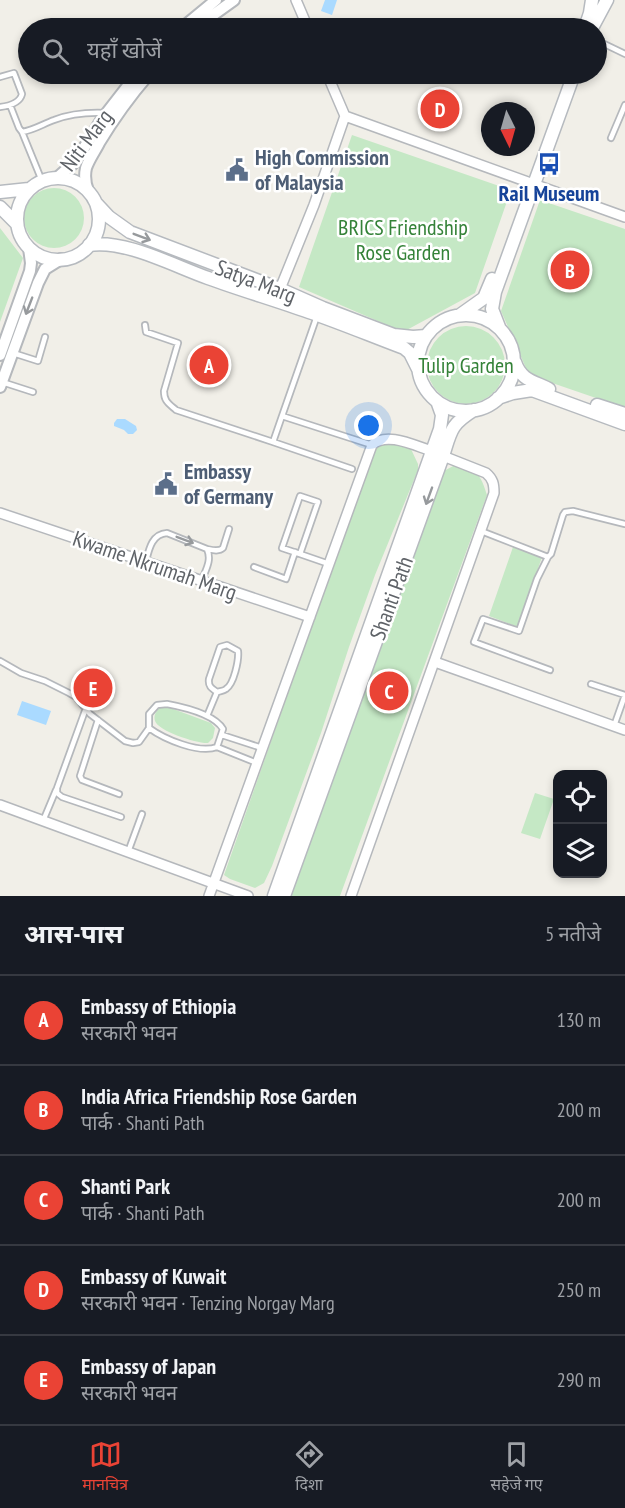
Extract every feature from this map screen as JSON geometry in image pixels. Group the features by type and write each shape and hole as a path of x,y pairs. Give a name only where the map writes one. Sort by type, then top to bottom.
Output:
{"main road":[{"path":"588,18 592,0"},
{"path":"597,18 607,0"},
{"path":"565,84 495,292 492,309 500,329 510,344 516,366 528,380 625,414"},
{"path":"460,315 484,298 488,290 570,84"},
{"path":"57,178 74,181 88,191 96,202 99,222 96,234 89,245 81,252 61,259 40,256 29,248 17,224 18,209 29,189 42,181 57,178"},
{"path":"0,192 29,189"},
{"name":"Satya Marg","path":"96,202 109,217 130,232 394,335 426,336"},
{"path":"0,207 17,224"},
{"name":"Satya Marg","path":"89,245 114,244 318,315 404,348 410,353 418,369"},
{"path":"500,329 482,318 460,315 437,324 426,336 419,352 418,369 424,387 436,401 454,410 474,410 513,393 532,390 625,424"},
{"path":"498,399 511,379 513,355"},
{"name":"Shanti Path","path":"284,896 438,454 442,415 436,401"},
{"name":"Shanti Path","path":"274,896 438,454 453,426 474,410"}],"street":[{"path":"194,18 216,0"},
{"path":"209,18 234,0"},
{"path":"296,0 304,18"},
{"name":"Niti Marg","path":"57,178 76,161 107,113 129,84"},
{"name":"Niti Marg","path":"88,191 85,175 90,159 109,126 141,84"},
{"path":"280,289 314,205 345,116 331,84"},
{"path":"345,116 625,217"},
{"path":"0,356 30,271 29,248"},
{"path":"1,384 38,283 45,269 61,259"},
{"path":"209,896 372,445 384,438 394,439 438,454 486,473 492,478 494,494 351,896"},
{"name":"Kwame Nkrumah Marg","path":"0,513 146,561 201,582 310,616"},
{"path":"435,662 625,730"},
{"path":"0,806 249,896"}],"lane":[{"path":"607,45 625,54"},
{"path":"0,77 14,73 18,81"},
{"path":"0,107 10,105 22,97 20,84"},
{"path":"10,105 42,181"},
{"path":"611,138 625,105"},
{"path":"22,132 72,114 107,113"},
{"path":"273,442 318,315"},
{"path":"145,325 146,332 178,343 164,391 164,398 176,410 352,469"},
{"path":"12,353 38,361 45,337"},
{"path":"1,384 33,392"},
{"path":"282,416 372,445"},
{"path":"255,567 286,579 298,553 318,502 300,496 282,548 298,553 329,564"},
{"path":"550,670 474,642 483,619 519,631 537,579 551,554 563,515 566,512 573,511 625,524"},
{"path":"146,561 149,548 156,537 161,534 166,533 207,549 221,550 229,529"},
{"path":"481,531 548,557"},
{"path":"201,582 209,561 207,549"},
{"path":"227,645 238,651 239,659 230,686 217,692 208,684 209,679 220,647 227,645"},
{"path":"0,661 21,673 45,681 76,697 90,714 125,741 139,742 149,728 149,714 157,705 166,704 183,707 207,716 220,724 223,729 217,747"},
{"path":"591,684 625,695 614,726"},
{"path":"207,716 217,692"},
{"path":"43,821 86,708"},
{"path":"98,720 80,776 82,780 119,794"},
{"path":"149,728 159,735 196,748 217,747 257,763"},
{"path":"222,735 262,748"},
{"path":"57,788 57,793 62,797 121,817"},
{"path":"128,852 142,814"}],"green space":[{"name":"BRICS Friendship Rose Garden","path":"352,135 511,190 475,293 403,332 299,287"},
{"path":"54,188 71,193 79,201 84,218 79,235 71,243 54,248 37,243 29,235 24,218 29,201 37,193"},
{"path":"540,200 625,229 625,408 529,375 501,311"},
{"path":"0,228 23,258 0,322"},
{"name":"Tulip Garden","path":"466,326 481,329 498,343 505,365 502,380 488,397 466,404 451,401 434,387 427,365 430,350 444,333"},
{"path":"383,442 410,447 418,464 418,470 375,575 321,733 272,866 264,883 255,888 224,875 375,446"},
{"path":"455,465 473,470 483,483 487,495 340,896 291,896 290,893 442,472"},
{"path":"513,547 542,557 518,627 489,616"},
{"path":"165,706 211,723 215,728 213,738 208,743 203,743 163,729 155,721 155,717 160,707"},
{"path":"535,793 553,799 540,839 521,833"}],"water":[{"path":"325,0 337,0 332,15 321,11"},
{"path":"117,419 125,419 136,426 137,430 133,434 128,434 114,426"},
{"path":"22,701 51,711 46,725 17,715"}],"place":[{"name":"Embassy of Kuwait","path":"440,109"},
{"name":"Rail Museum","path":"549,164"},
{"name":"High Commission of Malaysia","path":"237,170"},
{"name":"India Africa Friendship Rose Garden","path":"570,270"},
{"name":"Embassy of Ethiopia","path":"209,365"},
{"name":"Embassy of Germany","path":"166,484"},
{"name":"Embassy of Japan","path":"93,688"},
{"name":"Shanti Park","path":"389,691"}]}
